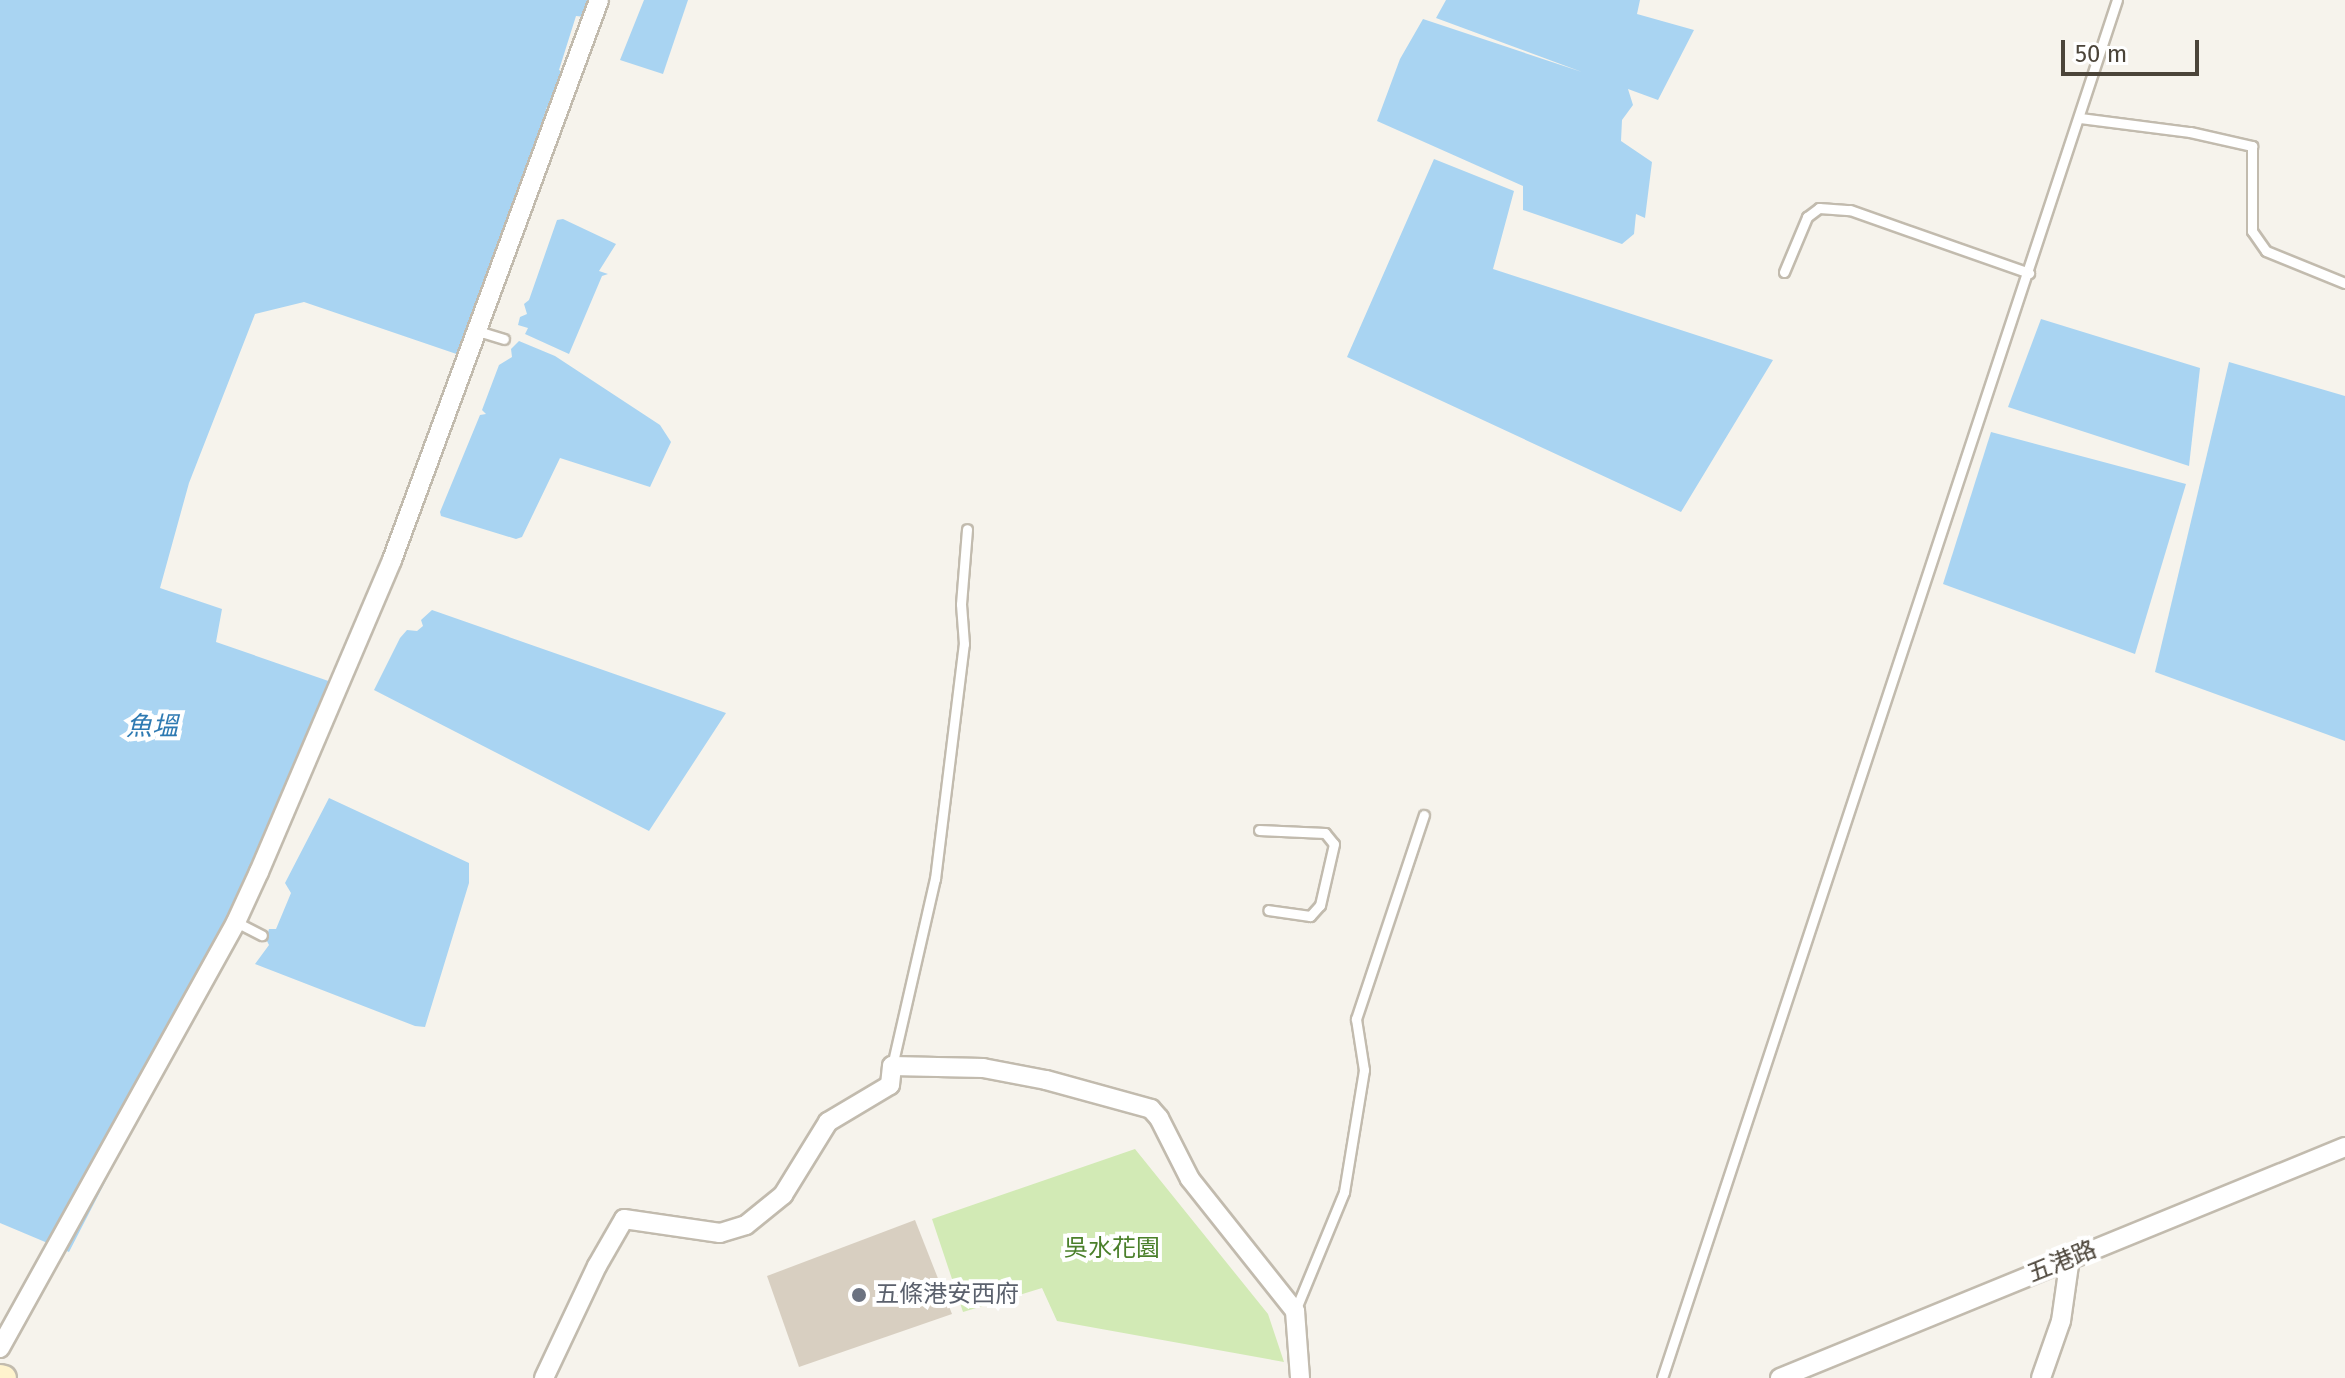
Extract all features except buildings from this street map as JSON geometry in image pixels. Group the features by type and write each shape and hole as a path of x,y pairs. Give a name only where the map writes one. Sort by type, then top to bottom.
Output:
{"street":[{"path":"0,1348 236,922 392,560 599,0"},
{"path":"544,1378 597,1266 624,1219 720,1233 746,1225 783,1195 828,1122 890,1085 892,1066 983,1068 1046,1080 1151,1109 1159,1118 1190,1179 1295,1311 1300,1378"},
{"name":"五港路","path":"1780,1378 2345,1147"},
{"path":"2041,1378 2061,1321 2070,1258"}],"lane":[{"path":"1662,1378 2117,0"},
{"path":"2080,118 2190,132 2252,146 2252,231 2266,251 2345,283"},
{"path":"1784,272 1807,217 1819,208 1850,210 2029,273"},
{"path":"478,331 504,339"},
{"path":"892,1066 935,879 964,644 961,604 967,529"},
{"path":"1295,1311 1344,1192 1364,1070 1356,1019 1424,815"},
{"path":"1259,830 1325,833 1334,844 1320,905 1310,916 1268,910"},
{"path":"236,922 262,935"}],"green space":[{"name":"吳水花園","path":"1135,1149 1268,1314 1284,1362 1057,1321 1042,1288 963,1312 932,1219"}],"water":[{"name":"魚塭","path":"0,0 610,0 603,19 576,16 559,70 563,72 556,98 551,96 552,108 547,107 534,146 549,154 477,361 304,302 255,314 189,483 160,588 222,609 216,642 340,685 261,880 69,1252 0,1223"},
{"path":"644,0 688,0 663,74 620,60"},
{"path":"1446,0 1640,0 1637,14 1694,30 1658,100 1628,89 1633,105 1622,120 1621,141 1652,162 1645,218 1636,214 1634,234 1622,244 1523,210 1523,186 1377,121 1400,59 1423,19 1582,72 1436,18"},
{"path":"1434,159 1514,191 1493,269 1773,360 1681,512 1347,357"},
{"path":"563,219 616,244 599,271 608,274 602,276 569,354 525,334 528,328 518,325 520,317 527,314 524,304 529,300 557,220"},
{"path":"2041,319 2200,368 2189,466 2008,407"},
{"path":"519,341 555,356 660,425 671,442 650,487 560,458 522,537 516,539 441,516 440,512 480,415 486,414 482,410 499,365 512,357 511,349"},
{"path":"2229,362 2345,396 2345,741 2155,672"},
{"path":"1991,432 2186,484 2135,654 1943,584"},
{"path":"432,610 726,713 649,831 374,690 400,638 407,630 417,631 423,626 421,620"},
{"path":"329,798 469,863 469,883 425,1027 415,1026 255,964 269,945 266,939 269,929 276,929 291,893 285,883"}],"place":[{"name":"五條港安西府","path":"859,1295"}]}
